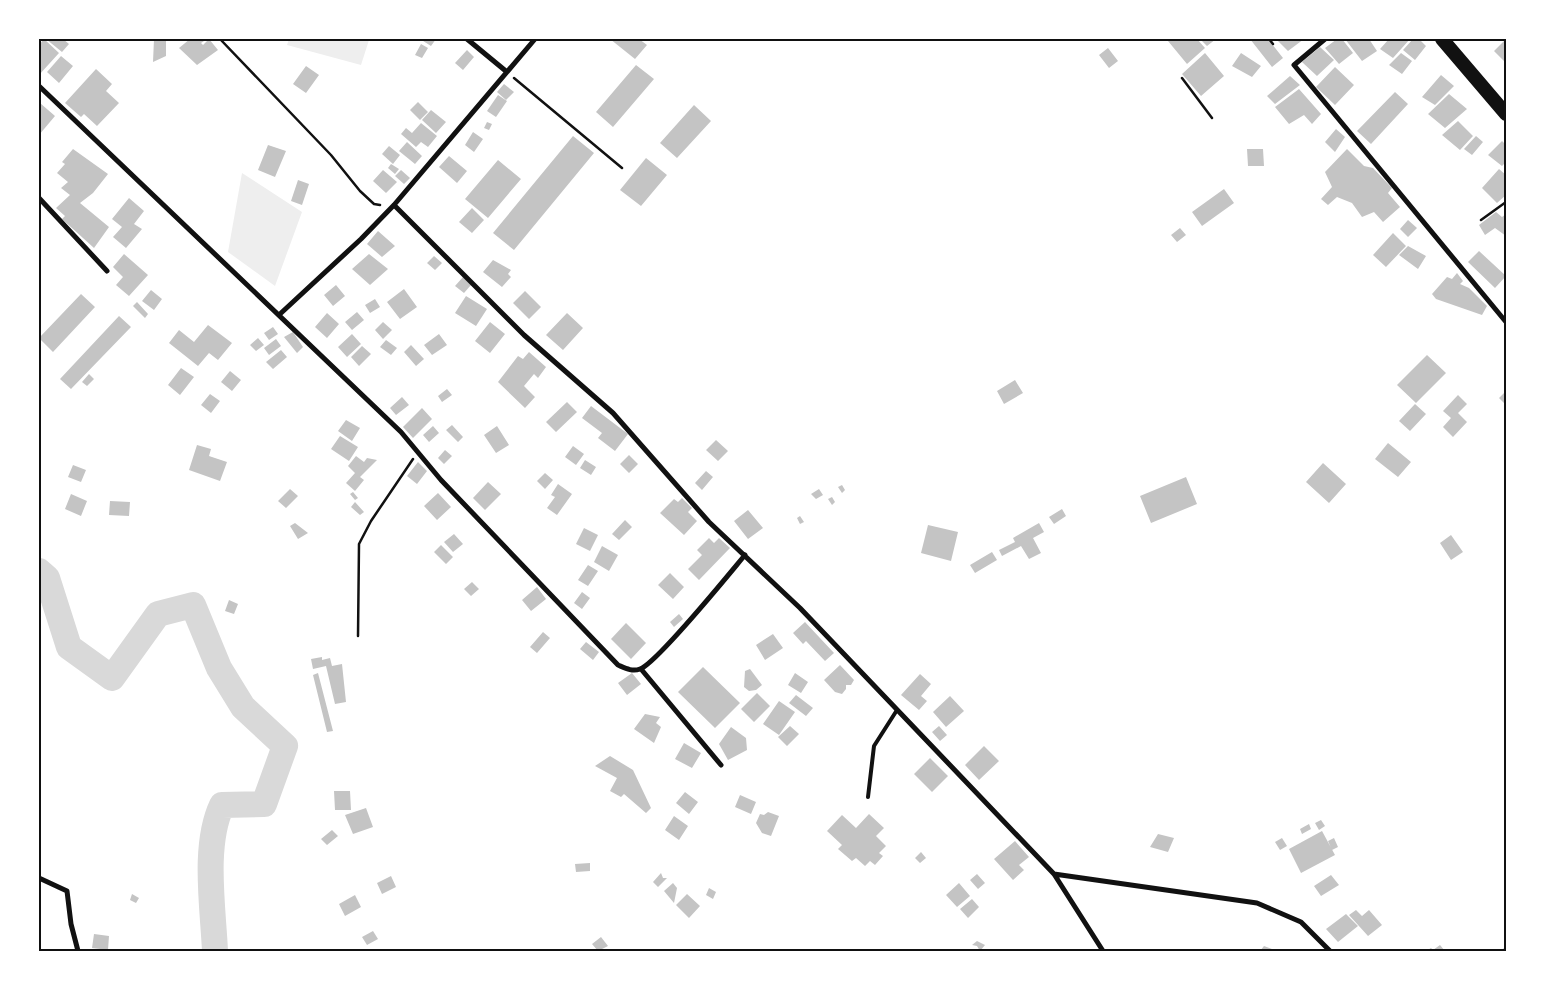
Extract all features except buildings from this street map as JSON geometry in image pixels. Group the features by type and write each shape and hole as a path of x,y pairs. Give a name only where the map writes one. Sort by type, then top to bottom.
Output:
{"highway":[{"path":"1442,39 1506,114"}],"street":[{"path":"467,39 507,72"},
{"path":"280,314 361,239 394,205 535,39"},
{"path":"1325,39 1294,65 1506,322"},
{"path":"39,86 280,314 401,432 441,480 618,665 630,670 641,669 663,649 745,555"},
{"path":"39,198 107,272"},
{"path":"394,205 524,335 613,413 709,522 800,608 1054,874 1103,951"},
{"path":"641,669 721,765"},
{"path":"1054,874 1257,903 1301,922 1330,951"},
{"path":"39,878 67,891 71,924 78,951"}],"lane":[{"path":"868,797 874,746 897,710"}],"path":[{"path":"220,39 331,155 360,191 374,204 394,205"},
{"path":"1269,39 1273,44"},
{"path":"507,72 622,168"},
{"path":"1182,78 1212,118"},
{"path":"1481,220 1506,202"},
{"path":"358,636 359,544 371,521 418,452"}],"shaded area":[{"path":"289,39 369,40 361,65 287,45"},
{"path":"242,173 302,212 275,286 228,252"}],"waterway":[{"path":"39,571 47,578 69,647 112,678 158,614 193,605 219,668 243,707 285,746 264,804 222,805 216,821 211,857 211,896 215,951"}]}
